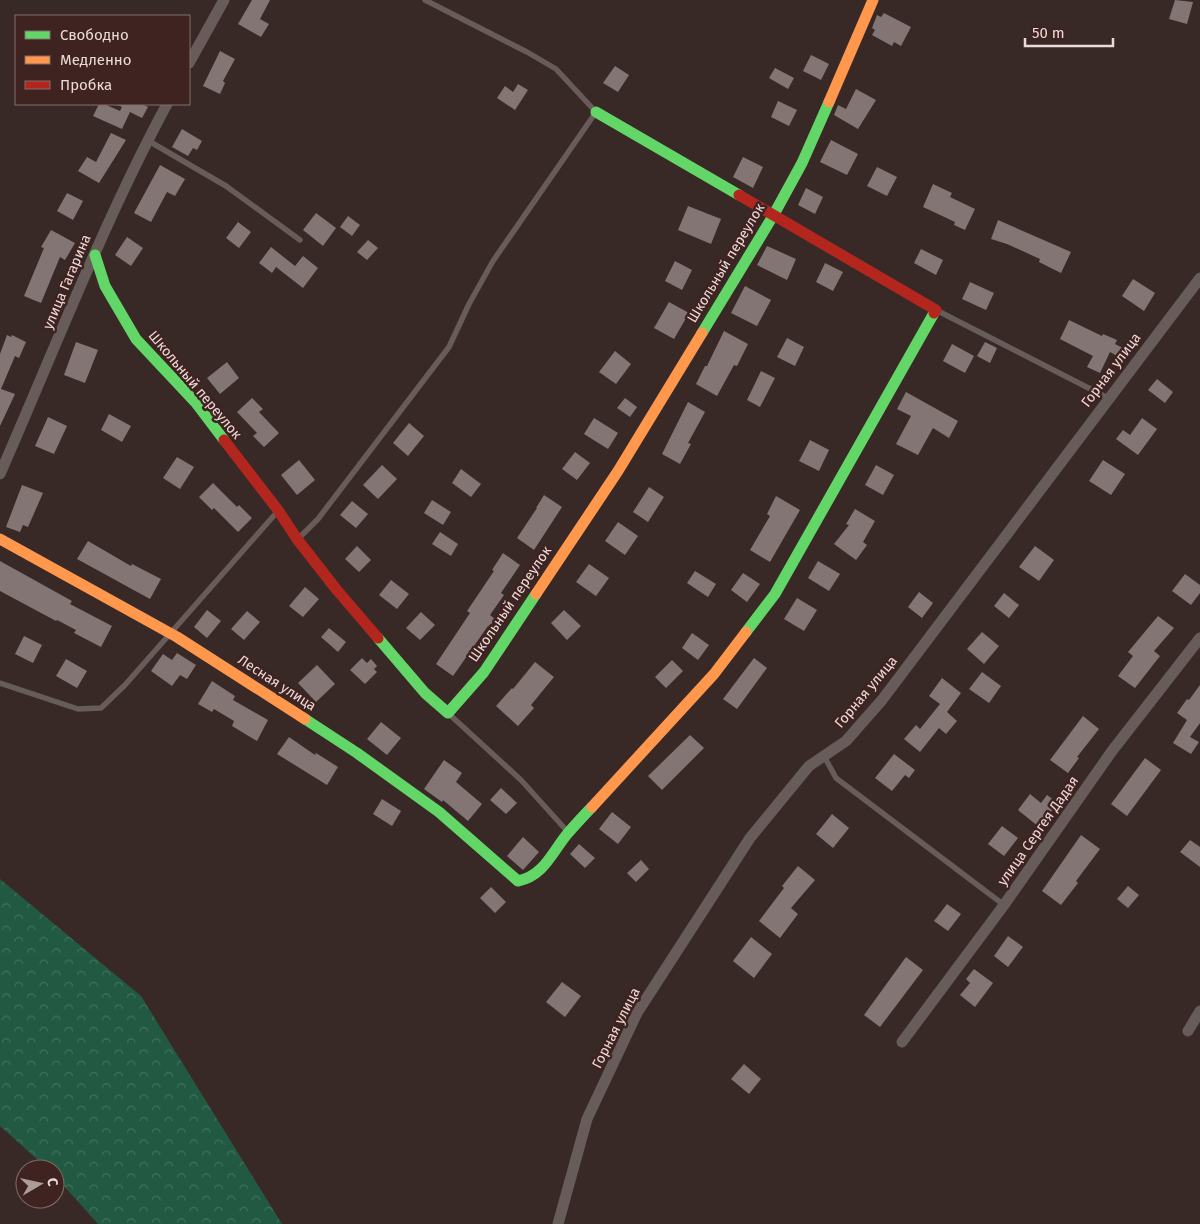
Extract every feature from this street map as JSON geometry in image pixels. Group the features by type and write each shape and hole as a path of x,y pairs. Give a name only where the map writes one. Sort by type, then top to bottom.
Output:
{"street":[{"path":"190,61 224,0"},
{"name":"Школьный переулок","path":"95,255 105,286 136,339 196,403 336,589 425,693 448,713 484,672 618,471 773,216 802,163 873,0"},
{"name":"улица Гагарина","path":"0,474 95,255 147,140 166,105"},
{"path":"568,832 714,674 774,594 936,310 596,112"},
{"name":"Горная улица","path":"558,1224 587,1119 637,1013 750,838 809,766 846,741 882,700 1200,278"},
{"name":"Лесная улица","path":"0,539 171,634 277,700 439,812 518,881 529,879 542,869 568,832"},
{"name":"улица Сергея Дадая","path":"902,1042 1004,905 1112,751 1200,638"},
{"path":"1188,1031 1200,1011"}],"lane":[{"path":"297,539 318,519 449,347 469,304 493,261 596,112 556,69 527,52 425,0"},
{"path":"147,140 226,186 300,240"},
{"path":"936,310 1108,398"},
{"path":"0,683 78,709 101,708 125,685 171,634 278,510"},
{"path":"448,713 521,780 568,832"},
{"path":"824,756 836,778 1004,905"}],"green space":[{"path":"0,879 141,996 282,1224 98,1224 65,1187 65,1159 37,1159 0,1126"}],"building":[{"path":"252,0 270,0 260,19 269,24 261,37 238,24"},
{"path":"1175,0 1193,2 1187,24 1169,19"},
{"path":"884,13 911,27 901,46 894,42 892,46 872,35 875,30 872,28 877,15 881,17"},
{"path":"220,51 235,59 223,81 225,83 220,94 203,86"},
{"path":"811,55 829,64 821,80 803,71"},
{"path":"615,66 629,75 618,92 603,83"},
{"path":"775,68 794,78 788,89 769,78"},
{"path":"518,84 528,90 515,110 497,98 505,86 513,92"},
{"path":"856,89 876,100 858,129 834,115 838,105 846,109"},
{"path":"778,101 797,110 789,126 771,117"},
{"path":"98,105 106,105 120,111 122,107 117,105 144,105 148,107 142,118 130,112 122,129 93,116"},
{"path":"182,129 202,141 197,150 193,148 188,156 172,147"},
{"path":"111,133 126,140 99,183 78,171 87,157 96,162"},
{"path":"831,140 858,154 847,175 820,162"},
{"path":"743,157 763,167 753,188 733,177"},
{"path":"160,165 185,179 175,196 167,192 151,222 134,213"},
{"path":"877,167 897,177 887,196 867,186"},
{"path":"933,184 952,193 950,197 975,209 965,230 954,225 955,222 923,207"},
{"path":"806,188 823,197 815,214 798,205"},
{"path":"67,193 83,201 73,220 57,211"},
{"path":"688,206 721,219 711,244 678,230"},
{"path":"316,213 336,228 323,246 303,230"},
{"path":"348,216 360,225 352,236 340,227"},
{"path":"998,220 1071,252 1061,273 1039,262 1040,259 991,239"},
{"path":"238,222 251,232 239,248 226,238"},
{"path":"51,230 75,243 65,260 60,257 41,303 24,296 44,248 41,247"},
{"path":"127,237 143,248 131,266 115,255"},
{"path":"368,240 378,248 367,260 357,252"},
{"path":"767,246 796,259 787,280 757,265"},
{"path":"271,247 295,266 303,256 318,268 303,288 276,267 272,273 259,263"},
{"path":"921,249 943,260 936,275 914,263"},
{"path":"675,261 692,270 682,290 665,281"},
{"path":"825,263 843,272 833,291 816,282"},
{"path":"1133,279 1155,293 1144,311 1122,296"},
{"path":"970,282 994,293 986,310 962,299"},
{"path":"745,286 771,300 757,326 731,313"},
{"path":"669,302 689,313 674,339 654,328"},
{"path":"1069,320 1102,336 1103,334 1117,340 1115,344 1123,348 1119,357 1110,352 1100,373 1087,367 1093,356 1060,339"},
{"path":"724,331 748,344 737,366 734,365 717,396 696,384"},
{"path":"7,335 11,337 12,335 26,342 19,358 15,356 1,389 15,394 0,426 0,354"},
{"path":"787,338 804,347 795,366 777,357"},
{"path":"76,342 98,350 85,383 64,375"},
{"path":"985,342 997,348 990,363 977,356"},
{"path":"952,344 974,356 965,373 943,361"},
{"path":"615,351 631,364 616,384 599,372"},
{"path":"227,362 239,378 220,394 207,378"},
{"path":"761,371 775,378 760,407 747,400"},
{"path":"1157,379 1173,392 1165,403 1148,390"},
{"path":"906,392 958,421 949,438 933,428 918,455 896,444 911,416 897,409"},
{"path":"252,398 263,409 259,412 279,433 264,447 253,436 257,433 237,412"},
{"path":"625,398 637,407 630,417 617,408"},
{"path":"688,402 705,412 688,443 691,444 680,464 662,454"},
{"path":"109,414 131,426 122,442 101,430"},
{"path":"48,417 67,426 54,454 35,446"},
{"path":"594,418 618,433 608,449 584,434"},
{"path":"1142,418 1157,429 1138,455 1116,439 1123,430 1130,435"},
{"path":"409,423 424,436 408,456 393,443"},
{"path":"810,440 829,450 819,471 799,461"},
{"path":"575,452 590,463 577,480 562,469"},
{"path":"177,457 194,467 180,489 163,478"},
{"path":"299,460 315,480 297,495 281,475"},
{"path":"1103,460 1125,474 1111,495 1089,481"},
{"path":"382,465 397,479 378,499 363,485"},
{"path":"876,465 894,475 883,495 865,485"},
{"path":"461,469 481,484 471,497 452,483"},
{"path":"213,483 237,507 239,505 252,518 238,532 214,508 212,510 199,497"},
{"path":"22,485 43,493 28,527 23,525 20,532 6,527"},
{"path":"649,487 664,497 648,522 633,512"},
{"path":"544,495 562,507 534,550 517,538"},
{"path":"776,496 800,510 770,562 750,550 770,516 767,514"},
{"path":"432,500 451,512 443,525 424,513"},
{"path":"352,501 368,514 356,528 340,515"},
{"path":"855,509 875,521 863,542 867,545 856,560 834,544 849,525 846,524"},
{"path":"618,522 638,536 625,555 605,541"},
{"path":"440,532 458,544 451,556 432,544"},
{"path":"88,541 131,566 132,564 161,579 150,599 77,559"},
{"path":"357,546 371,560 359,572 345,559"},
{"path":"1035,546 1054,560 1039,581 1019,567"},
{"path":"503,553 520,565 501,593 504,595 490,615 495,619 453,676 436,664 470,613 467,611 494,571 492,570"},
{"path":"0,561 72,601 70,604 112,626 101,647 74,633 76,630 0,591"},
{"path":"818,561 840,574 829,591 808,578"},
{"path":"589,564 609,578 596,596 576,582"},
{"path":"695,571 716,584 708,597 687,583"},
{"path":"743,573 760,584 747,602 731,590"},
{"path":"1185,574 1200,585 1200,593 1191,605 1172,591"},
{"path":"391,580 409,594 397,609 379,595"},
{"path":"305,587 319,599 303,617 289,606"},
{"path":"919,592 933,603 922,618 908,607"},
{"path":"1004,593 1019,605 1009,618 994,606"},
{"path":"797,598 817,610 804,631 784,619"},
{"path":"207,610 221,621 207,638 194,627"},
{"path":"564,610 581,626 567,640 551,623"},
{"path":"247,611 260,622 244,640 231,629"},
{"path":"421,612 435,625 420,640 406,628"},
{"path":"1158,616 1174,628 1154,651 1160,656 1135,688 1118,676 1133,656 1128,652"},
{"path":"329,628 346,642 338,652 321,637"},
{"path":"982,632 999,646 984,664 967,649"},
{"path":"692,633 709,645 698,660 682,648"},
{"path":"24,636 42,645 33,663 15,654"},
{"path":"177,653 196,665 187,679 180,675 172,686 151,671 163,654 172,660"},
{"path":"362,658 367,663 371,659 377,666 374,669 377,672 365,684 350,670"},
{"path":"754,658 767,668 737,709 723,699"},
{"path":"66,659 87,671 77,688 56,676"},
{"path":"672,660 683,671 666,688 655,677"},
{"path":"535,662 554,677 531,705 534,708 518,726 496,706"},
{"path":"317,665 335,684 316,702 298,683"},
{"path":"982,672 1001,686 989,703 969,689"},
{"path":"942,678 961,693 947,712 957,721 946,734 939,728 920,752 904,739 916,725 920,729 940,704 929,696"},
{"path":"212,681 235,696 233,700 268,720 257,741 232,726 234,721 214,709 212,712 198,704"},
{"path":"1200,685 1200,723 1190,737 1199,742 1191,754 1173,743 1187,720 1177,713"},
{"path":"1083,716 1099,729 1077,757 1079,758 1068,773 1050,760"},
{"path":"381,722 401,738 387,755 367,739"},
{"path":"690,735 704,748 662,790 648,776"},
{"path":"289,737 315,755 316,753 338,767 327,785 277,754"},
{"path":"894,754 915,770 909,778 905,775 892,791 875,778"},
{"path":"1145,758 1161,770 1127,816 1111,804"},
{"path":"444,760 462,773 456,782 482,804 468,821 443,800 442,802 424,789"},
{"path":"501,788 517,803 506,814 490,800"},
{"path":"1030,794 1041,803 1047,795 1058,803 1039,827 1018,810"},
{"path":"382,799 401,811 392,826 373,814"},
{"path":"612,812 631,827 618,844 599,829"},
{"path":"832,814 849,828 833,848 816,834"},
{"path":"1002,826 1018,838 1004,856 988,844"},
{"path":"1081,835 1100,849 1061,905 1042,891"},
{"path":"523,837 539,852 523,870 507,856"},
{"path":"1190,840 1200,847 1200,867 1180,852"},
{"path":"579,844 595,858 585,868 570,854"},
{"path":"641,860 649,869 636,882 627,873"},
{"path":"798,866 815,880 791,908 798,914 780,938 759,921"},
{"path":"1128,886 1139,895 1128,908 1117,899"},
{"path":"491,887 506,902 495,913 480,898"},
{"path":"947,904 961,914 948,931 934,921"},
{"path":"1008,936 1023,947 1008,967 994,956"},
{"path":"751,937 772,954 754,978 733,961"},
{"path":"906,957 923,970 880,1027 864,1015"},
{"path":"974,969 993,983 975,1007 960,995 970,983 966,979"},
{"path":"562,982 581,996 565,1017 546,1002"},
{"path":"744,1064 761,1079 749,1094 731,1079"}],"traffic: fast":[{"path":"702,333 773,216 802,163 829,102"},
{"path":"596,112 739,195"},
{"path":"95,255 105,286 136,339 196,403 224,440"},
{"path":"746,632 775,594 934,313"},
{"path":"378,638 425,693 448,713 484,672 536,594"},
{"path":"305,719 357,753 439,812 518,881 535,874 541,869 568,833 592,807"}],"traffic: slow":[{"path":"829,102 873,0"},
{"path":"536,594 618,471 702,333"},
{"path":"0,539 177,637 305,719"},
{"path":"592,807 714,674 746,632"}],"traffic: jam":[{"path":"739,195 936,310 934,313"},
{"path":"224,440 278,510 297,539 378,638"}]}
